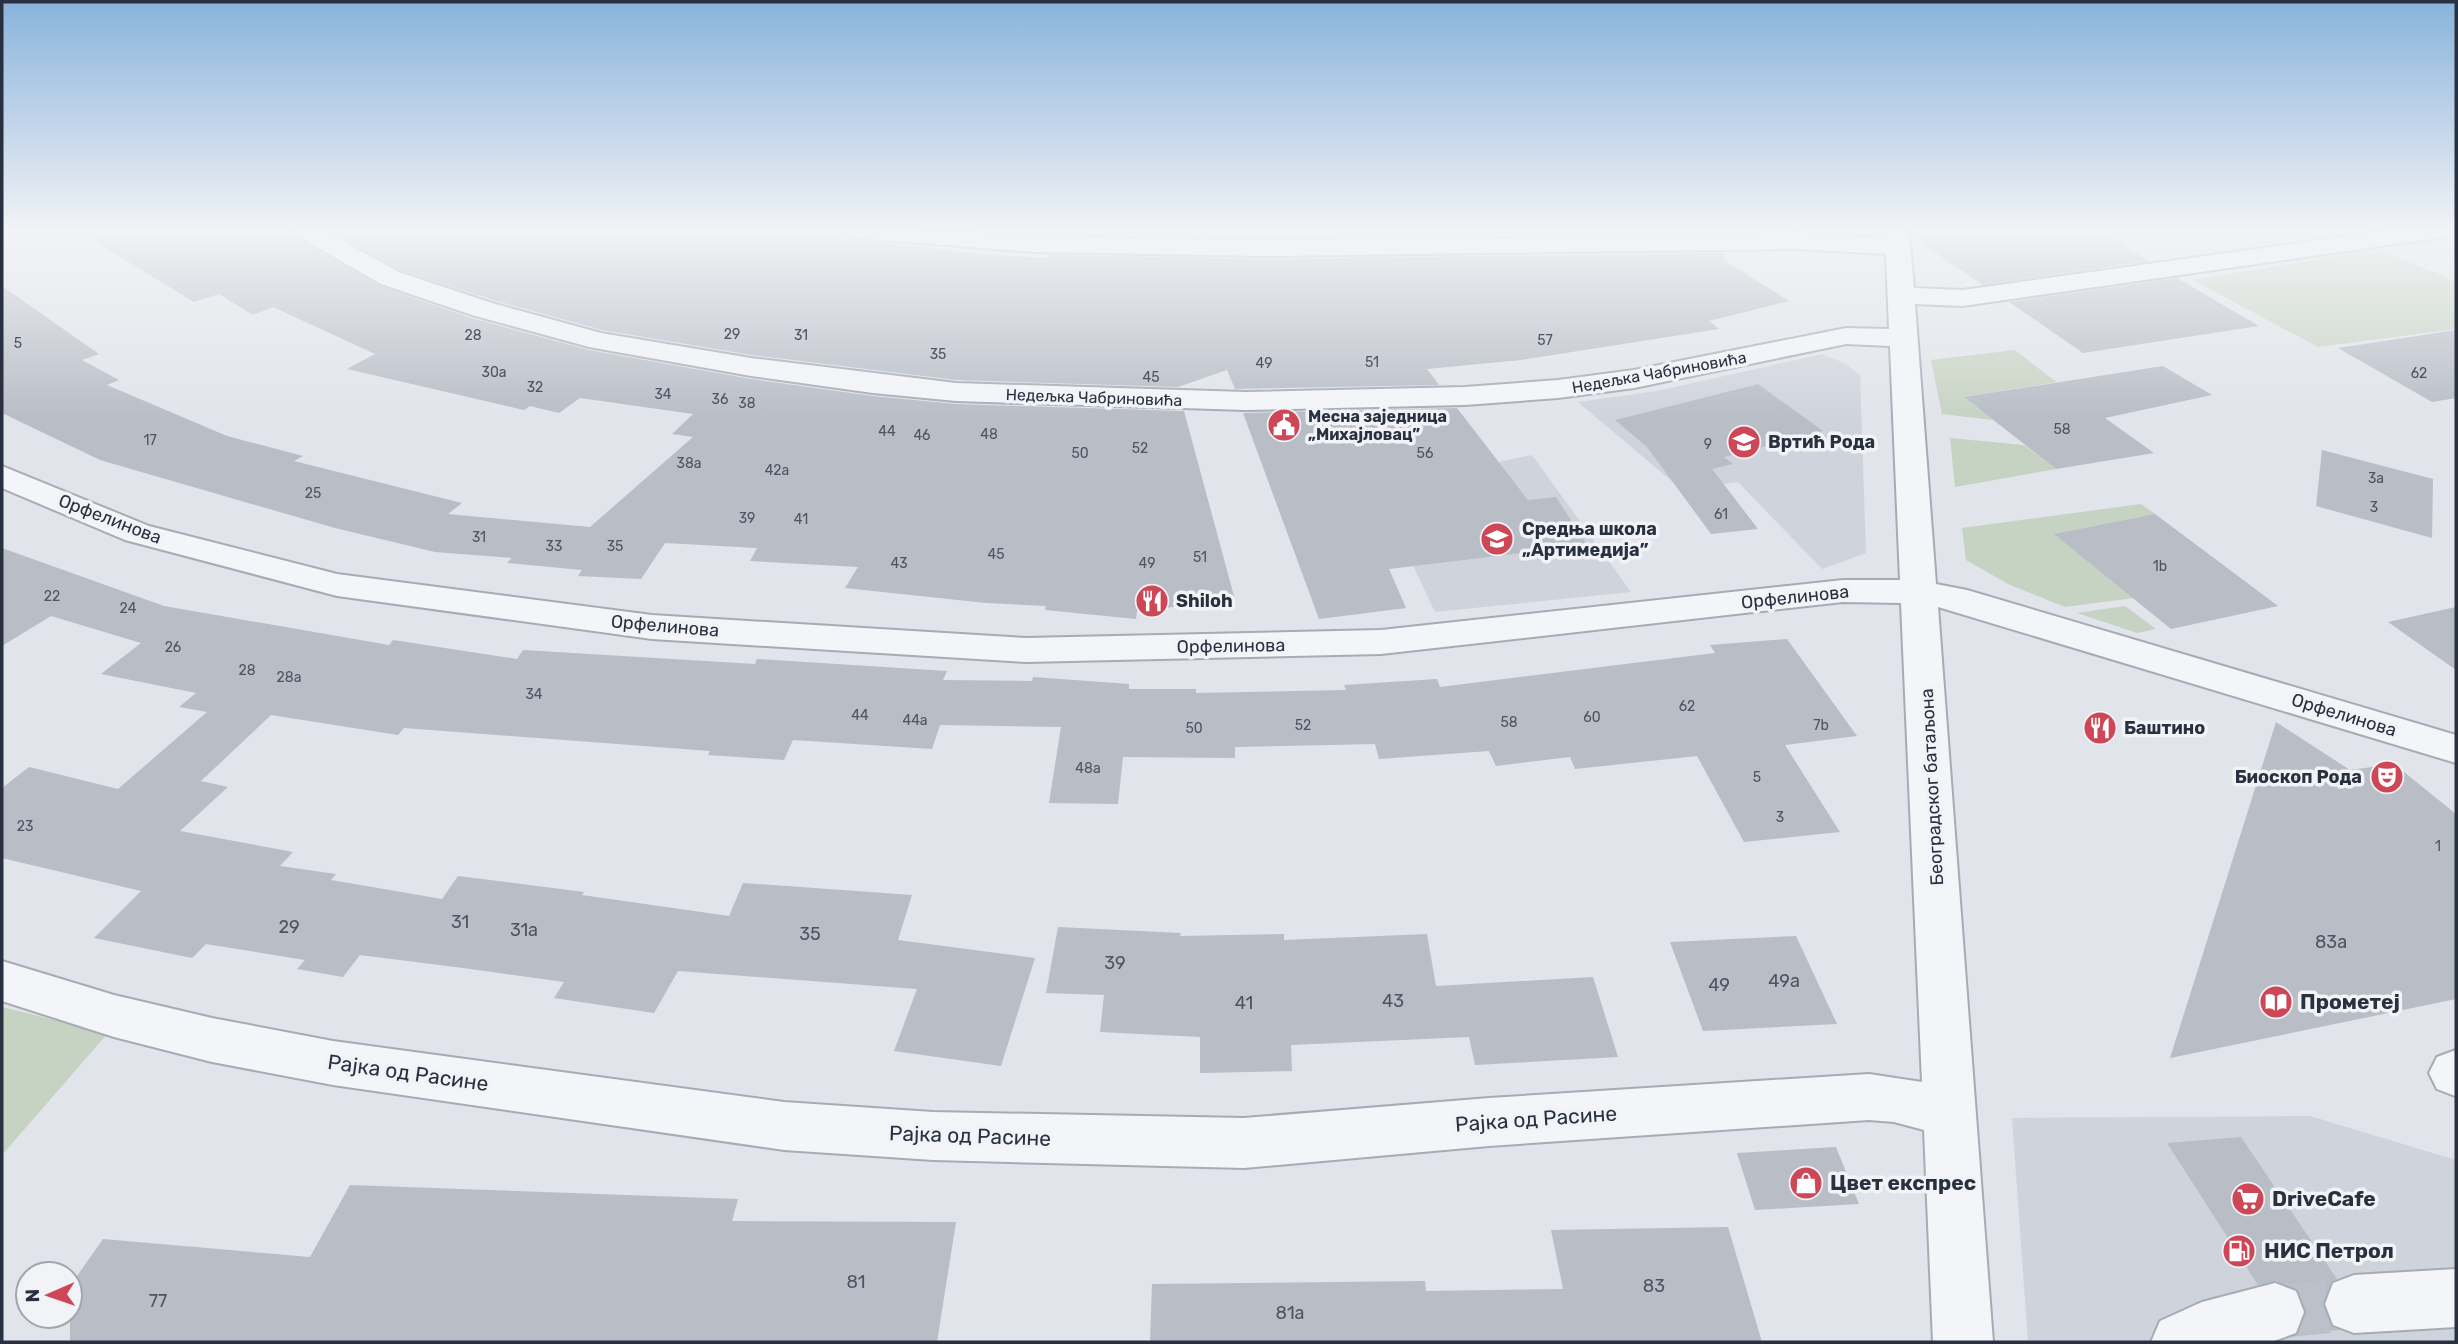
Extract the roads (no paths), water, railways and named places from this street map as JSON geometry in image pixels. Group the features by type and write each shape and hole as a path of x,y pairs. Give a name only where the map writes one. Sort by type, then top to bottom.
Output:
{"street":[{"name":"Недељка Чабриновића","path":"437,294 588,338 751,367 873,384 956,392 1245,401 1465,396 1558,389 1634,379 1846,336 1867,335 1901,340"},
{"path":"1900,295 1963,298 1993,294"},
{"name":"Београдског батаљона","path":"1900,295 1920,592 1963,1342"},
{"name":"Орфелинова","path":"2,476 137,533 337,585 652,627 998,648 1381,642 1843,591 1877,589 1920,592 1954,598 2456,749"},
{"name":"Рајка од Расине","path":"2,981 114,1016 212,1040 333,1063 784,1126 919,1136 1244,1143 1489,1122 1869,1097 1894,1099 1951,1113"},
{"path":"2354,1304 2456,1298"},
{"path":"2181,1342 2202,1332 2275,1312"}],"tunnel":[{"path":"2275,1312 2354,1304"}],"place":[{"name":"Месна заједница „Михајловац”","path":"1284,425"},
{"name":"Вртић Рода","path":"1744,442"},
{"name":"Средња школа „Артимедија”","path":"1497,539"},
{"name":"Shiloh","path":"1152,601"},
{"name":"Баштино","path":"2100,728"},
{"name":"Биоскоп Рода","path":"2387,777"},
{"name":"Прометеј","path":"2276,1002"},
{"name":"Цвет експрес","path":"1806,1183"},
{"name":"DriveCafe","path":"2248,1199"},
{"name":"НИС Петрол","path":"2239,1251"}]}
